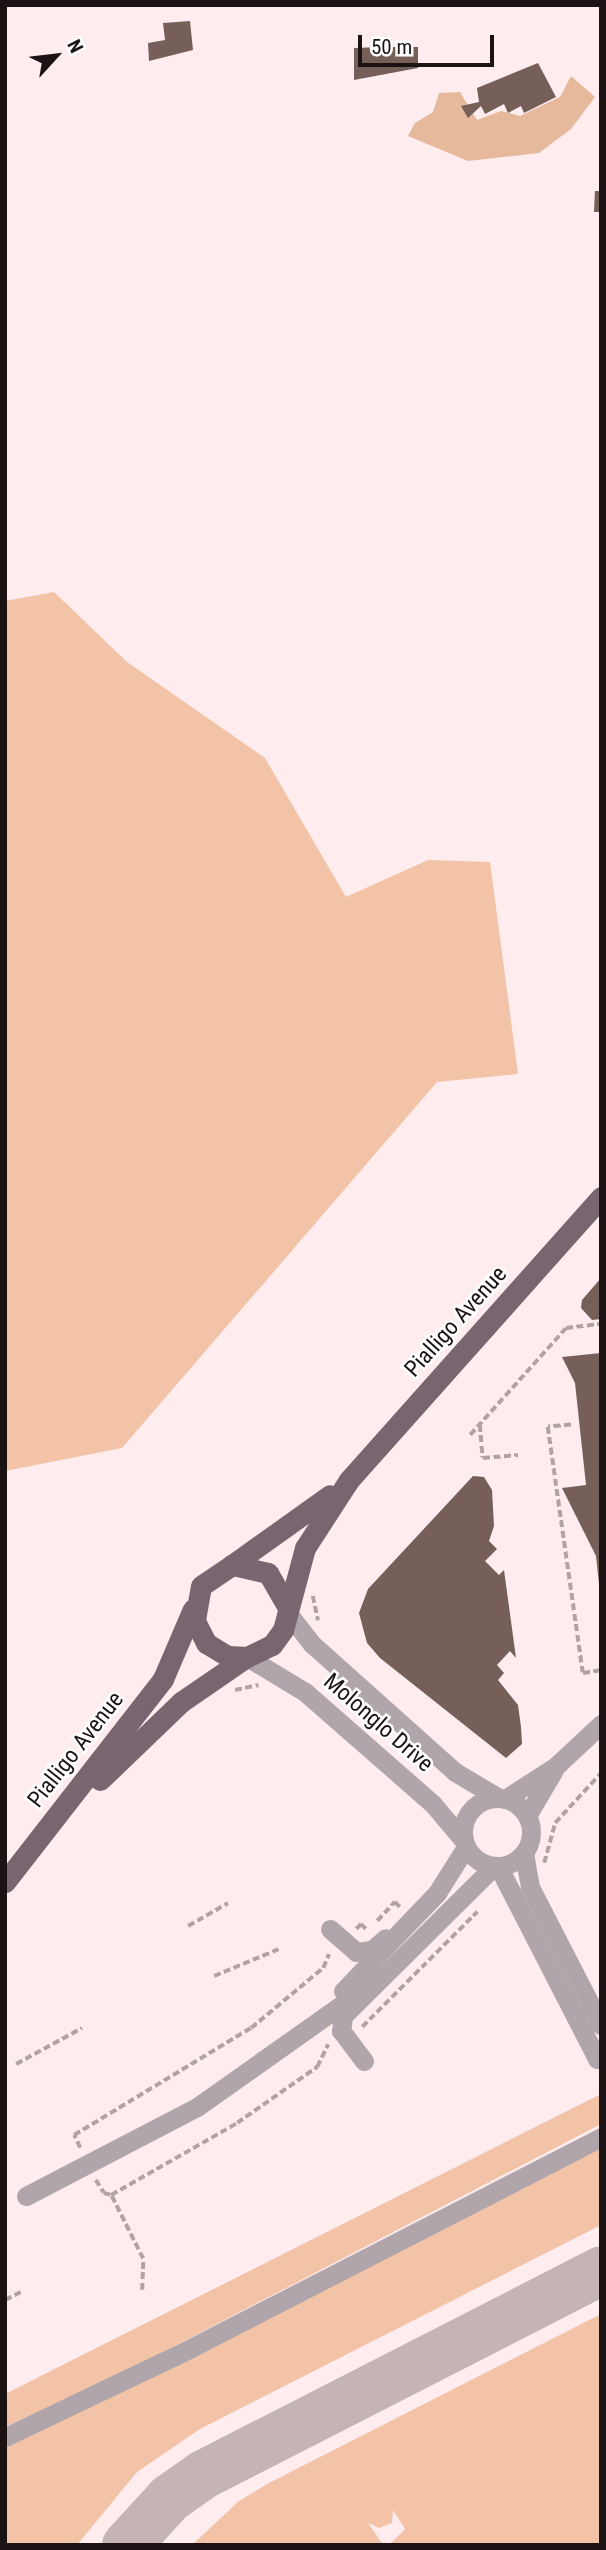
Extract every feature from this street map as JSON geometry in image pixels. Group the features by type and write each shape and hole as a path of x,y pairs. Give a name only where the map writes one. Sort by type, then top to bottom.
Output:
{"main road":[{"name":"Pialligo Avenue","path":"287,1609 309,1540 349,1480 601,1197"},
{"name":"Pialligo Avenue","path":"232,1565 349,1480"},
{"path":"232,1565 268,1573 287,1609 279,1638 246,1658 220,1653 206,1643 195,1621 194,1604 207,1578 232,1565"},
{"name":"Pialligo Avenue","path":"5,1882 31,1852 171,1668 194,1604"},
{"name":"Pialligo Avenue","path":"31,1852 168,1713 246,1658"}],"street":[{"name":"Molonglo Drive","path":"287,1609 312,1644 446,1763 502,1799"},
{"name":"Molonglo Drive","path":"246,1658 299,1687 432,1803 465,1844"},
{"path":"337,2009 330,2037 359,2065 340,2027 418,1925 465,1844 471,1811 502,1799 556,1766 601,1724"},
{"path":"556,1766 527,1816 531,1835 524,1853 526,1878 601,2025"},
{"path":"502,1799 527,1816"},
{"path":"465,1844 475,1858 499,1866 548,1942 552,1971 599,2054"},
{"path":"289,2043 380,1956 418,1925 499,1866 524,1853"},
{"path":"333,1939 354,1952 372,1950 418,1925"},
{"path":"333,1939 357,1964 380,1956"},
{"path":"560,1945 565,1975 599,2054"},
{"path":"26,2196 197,2107 371,1984"},
{"path":"5,2437 183,2352 601,2137"}],"path":[{"path":"470,1434 566,1328 601,1324"},
{"path":"480,1423 483,1458 517,1455"},
{"path":"570,1425 548,1427 583,1673 601,1670"},
{"path":"313,1583 322,1628"},
{"path":"227,1694 266,1685"},
{"path":"111,2195 104,2193 74,2135 251,2028 323,1968 333,1939 361,1924 369,1931 395,1902 443,1948"},
{"path":"188,1926 229,1903"},
{"path":"214,1976 279,1949"},
{"path":"16,2064 82,2028"},
{"path":"5,2300 23,2291"}],"shaded area":[{"path":"571,76 595,97 571,129 539,153 468,161 408,136 415,123 433,112 439,93 460,92 477,120 501,111 520,116 560,97"},
{"path":"54,592 127,662 265,758 346,897 428,860 490,862 518,1074 437,1082 122,1448 5,1471 5,601"},
{"path":"601,2094 601,2124 138,2365 5,2427 5,2394"},
{"path":"601,2145 601,2225 200,2429 137,2472 77,2545 5,2545 5,2448"},
{"path":"601,2314 601,2545 192,2545 239,2501 267,2484","holes":["393,2510 405,2529 391,2543 382,2543 368,2523 379,2528 392,2523"]}],"building":[{"path":"190,21 193,50 149,61 148,43 165,40 163,23"},
{"path":"383,39 392,39 392,47 418,47 418,68 354,80 354,48 383,47"},
{"path":"538,63 556,97 524,113 521,106 508,113 504,104 485,114 481,106 468,118 461,106 479,102 477,88"},
{"path":"595,191 601,191 601,212 594,212"},
{"path":"601,1278 601,1319 592,1320 581,1308 582,1300"},
{"path":"601,1353 599,1584 596,1556 562,1488 586,1485 575,1383 562,1357"},
{"path":"473,1476 484,1477 492,1490 494,1526 489,1541 497,1549 485,1561 499,1575 504,1570 516,1658 510,1651 497,1665 504,1673 498,1680 518,1705 521,1727 522,1744 506,1758 380,1658 367,1643 359,1613 368,1589"}],"taxiway":[{"path":"126,2545 169,2498 203,2474 601,2270"}]}
